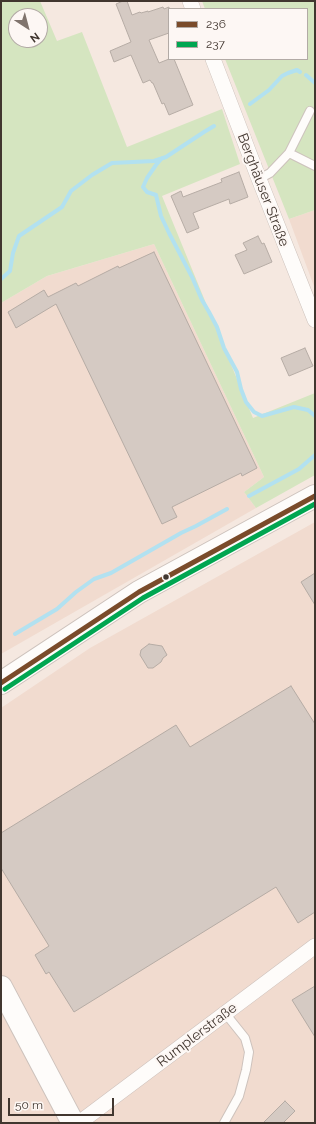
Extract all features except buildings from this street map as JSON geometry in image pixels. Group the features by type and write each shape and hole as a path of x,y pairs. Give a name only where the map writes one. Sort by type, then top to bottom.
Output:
{"main road":[{"path":"1,683 139,592 315,496"},
{"path":"1,986 73,1123"}],"street":[{"name":"Berghäuser Straße","path":"213,60 258,179 312,303 315,320"},
{"name":"Rumplerstraße","path":"79,1123 315,946"}],"lane":[{"path":"258,179 270,173 290,153 310,111"},
{"path":"290,153 315,166"},
{"path":"224,1123 239,1096 249,1052 245,1038 225,1013"}],"shaded area":[{"path":"315,210 315,289 289,219"},
{"path":"154,244 264,477 244,492 256,508 1,654 1,303 47,276"},
{"path":"315,522 315,1123 1,1123 1,708 90,648"}],"green space":[{"path":"1,1 40,1 43,8 8,8 8,48 48,48 48,20 57,41 82,32 127,147 222,109 240,164 162,196 253,418 315,393 315,475 256,508 244,492 264,477 154,244 47,276 1,303"},
{"path":"202,1 315,1 315,210 289,219 225,60 308,60 308,8 205,8"}],"waterway":[{"path":"250,104 269,90 282,76 297,70 300,72"},
{"path":"306,75 315,83"},
{"path":"1,279 10,271 13,253 19,236 62,207 71,191 92,175 112,163 154,161 166,157 214,126"},
{"path":"162,158 147,178 143,187 147,192 156,195 161,216 202,300 217,327 224,348 237,372 246,402 254,412 262,416 294,407 308,410 315,416"},
{"path":"249,496 299,469 315,455"},
{"path":"15,634 57,609 76,592 94,579 111,573 181,533 227,509"}],"transit line":[{"name":"236","path":"1,683 139,592 315,496"},
{"name":"237","path":"5,689 143,598 315,504"}]}
